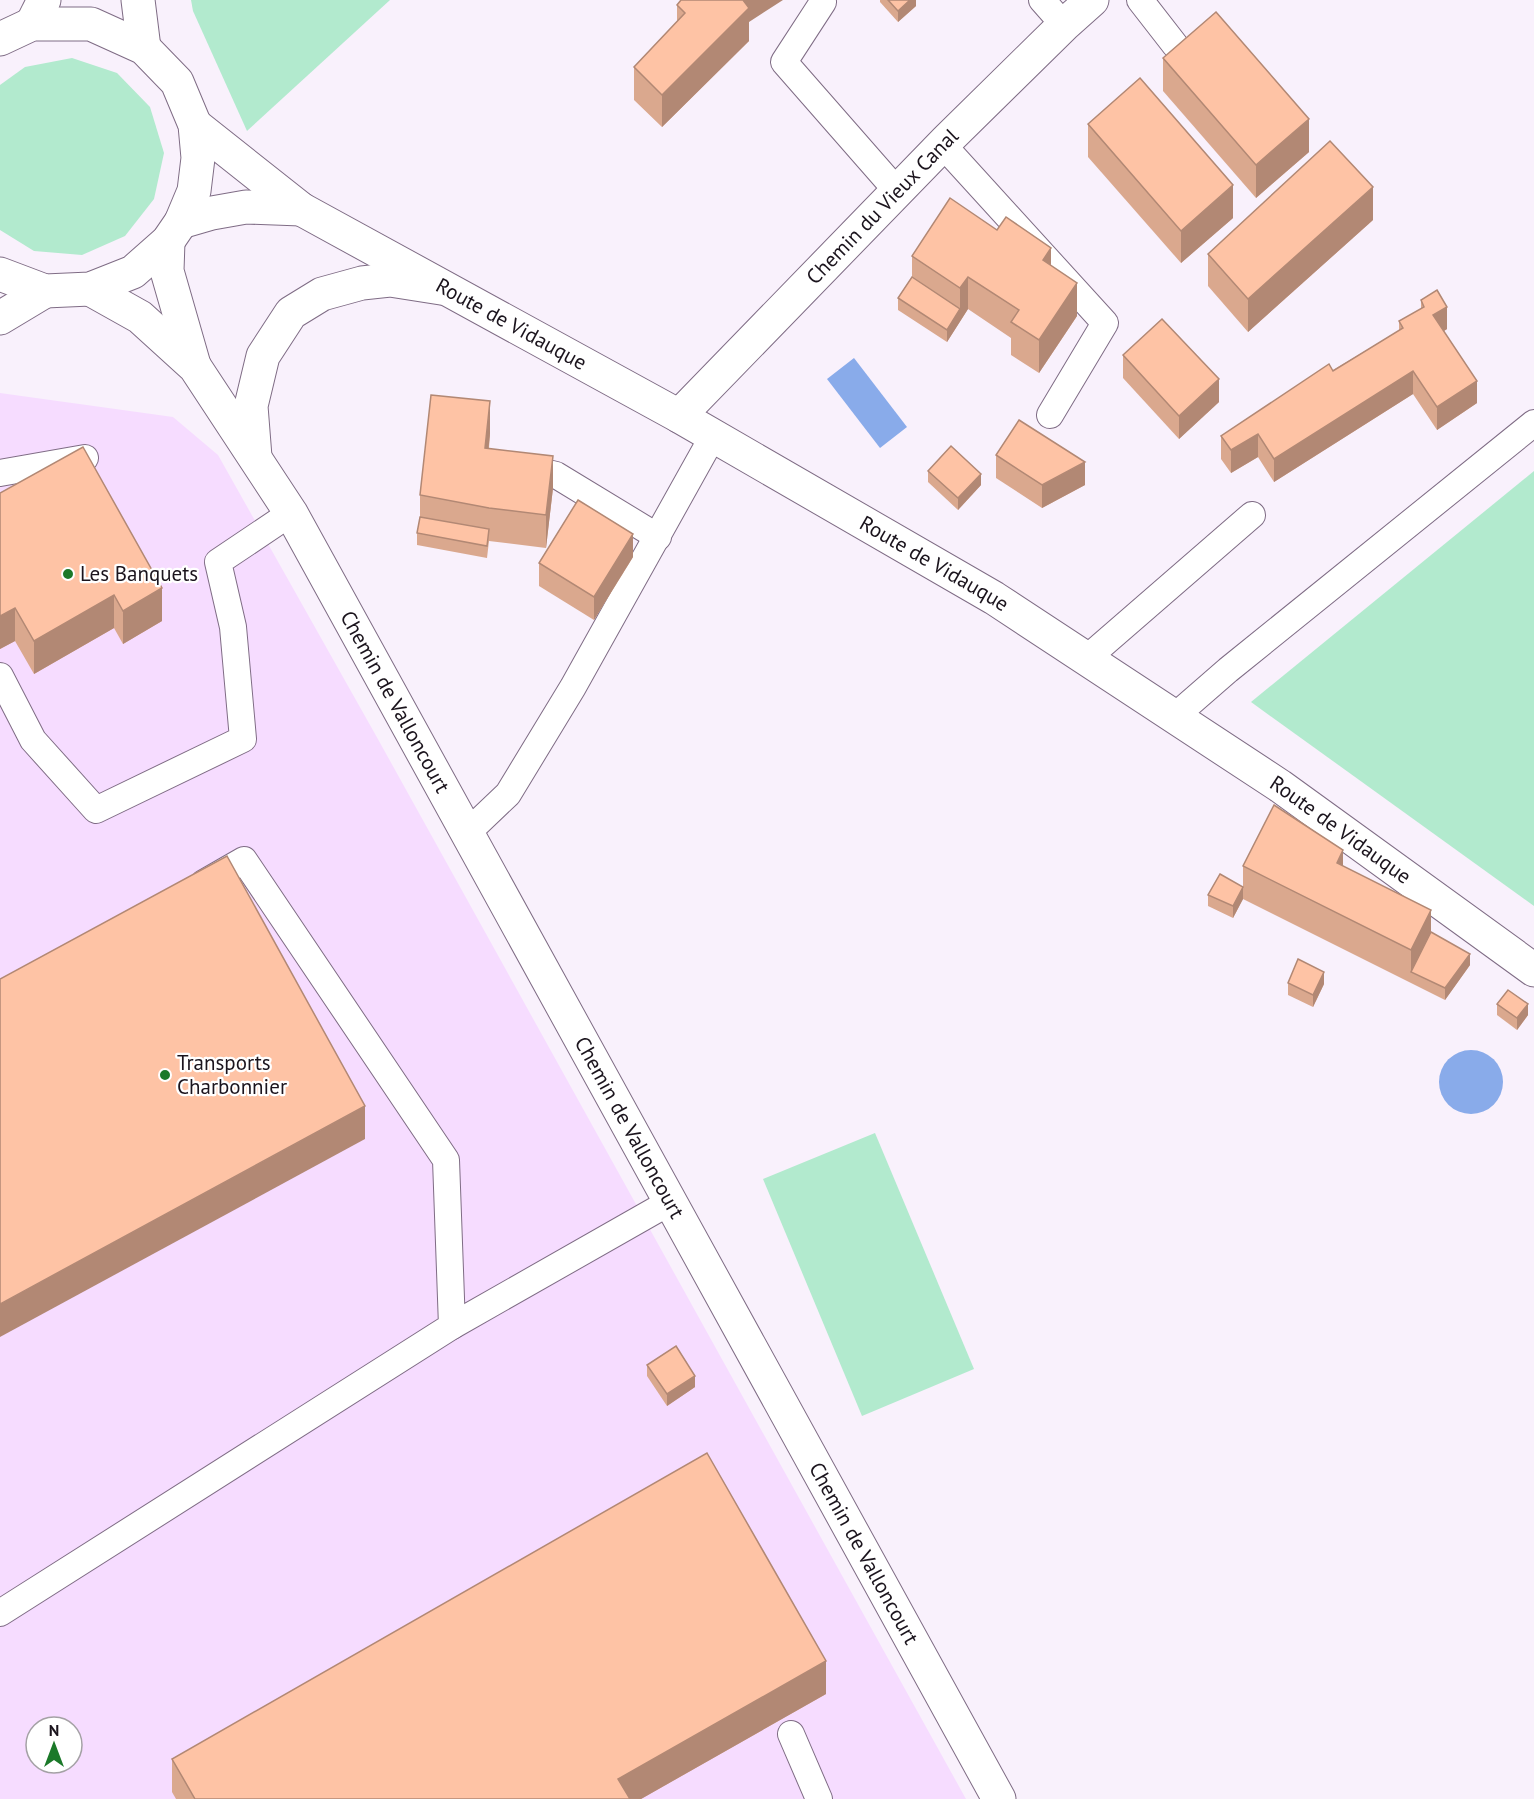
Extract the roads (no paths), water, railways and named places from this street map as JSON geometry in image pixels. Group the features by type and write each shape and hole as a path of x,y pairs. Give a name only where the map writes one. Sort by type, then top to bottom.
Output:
{"street":[{"path":"138,0 144,48"},
{"name":"Chemin du Vieux Canal","path":"679,416 942,144 1092,0"},
{"path":"0,274 45,291 90,289 133,272 175,232 194,191 198,158 195,125 177,82 144,48 91,24 20,22"},
{"name":"Route de Vidauque","path":"195,125 301,209 679,416 993,598 1280,786 1534,970"},
{"name":"Route de Vidauque","path":"175,232 212,213 246,207 301,209"},
{"name":"Chemin de Valloncourt","path":"175,232 167,271 195,367"},
{"name":"Chemin de Valloncourt","path":"255,459 251,406 258,376 263,356 291,313 322,294 362,283 390,280 450,290"},
{"name":"Chemin de Valloncourt","path":"90,289 141,317 195,367 291,513 999,1799"},
{"path":"0,318 45,291"}],"lane":[{"path":"1042,0 1064,25"},
{"path":"1140,0 1175,45"},
{"path":"823,2 784,62 897,191"},
{"path":"942,144 1105,322 1050,415"},
{"path":"1174,717 1228,670 1534,423"},
{"path":"467,832 508,794 573,687 713,436"},
{"path":"0,473 86,458"},
{"path":"496,459 556,475 658,537"},
{"path":"0,676 33,740 96,810 243,739 233,627 218,562 291,513"},
{"path":"1086,659 1251,515"},
{"path":"183,895 244,860 446,1160 452,1326"},
{"path":"0,1613 452,1326 670,1202"},
{"path":"791,1734 819,1799"}],"water":[{"path":"854,358 907,427 880,448 827,379"},
{"path":"1471,1050 1489,1056 1497,1064 1503,1082 1497,1100 1489,1108 1471,1114 1453,1108 1445,1100 1439,1082 1445,1064 1453,1056"}],"place":[{"name":"Les Banquets","path":"68,574"},
{"name":"Transports Charbonnier","path":"165,1075"}]}
